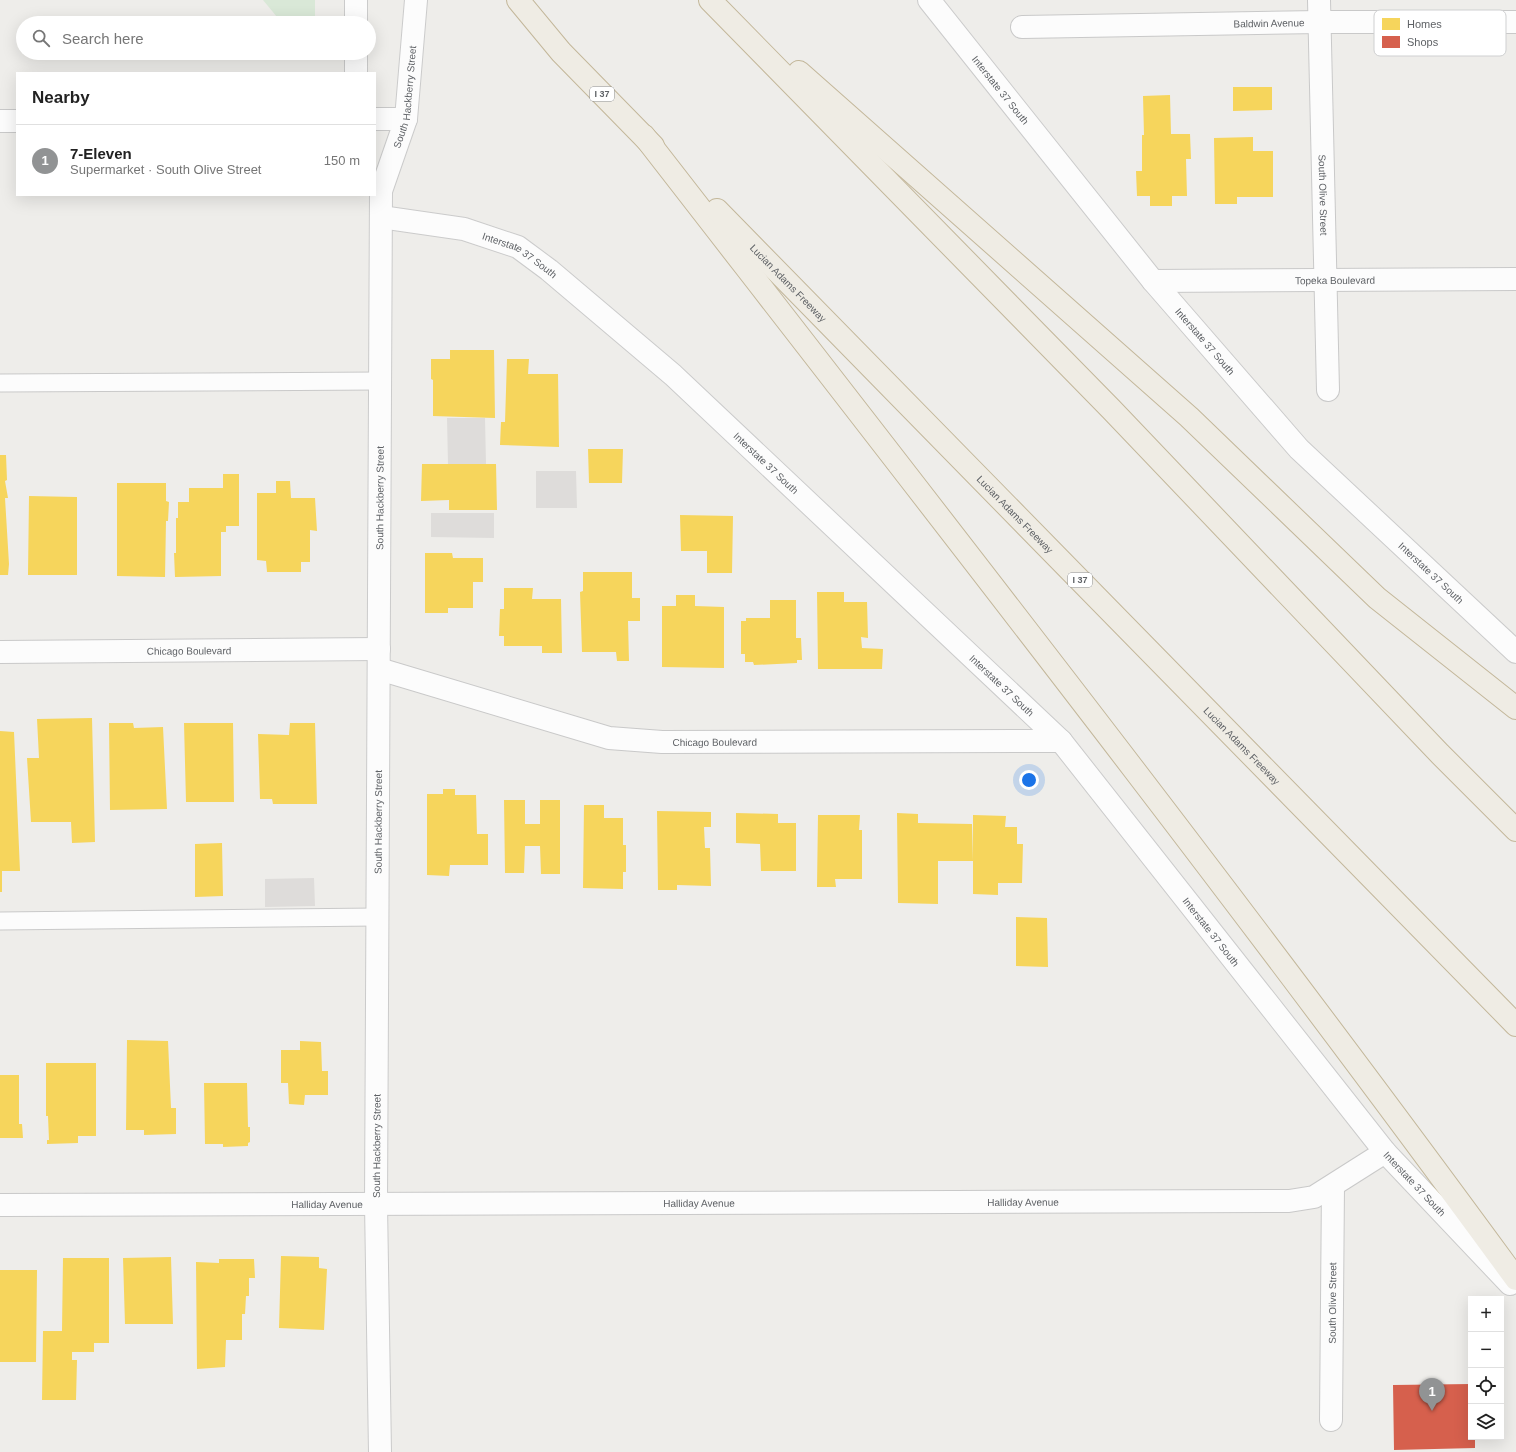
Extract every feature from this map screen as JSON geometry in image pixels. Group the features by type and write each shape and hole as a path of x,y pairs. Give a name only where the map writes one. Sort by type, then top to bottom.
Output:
{"highway":[{"name":"Lucian Adams Freeway","path":"518,0 561,52 1516,1025"},
{"path":"711,0 761,38 1190,417 1377,598 1516,708"},
{"path":"711,0 1111,409 1440,754 1516,830"},
{"path":"644,136 1087,707 1415,1141 1516,1279"}],"street":[{"path":"356,0 356,16"},
{"name":"South Hackberry Street","path":"380,1452 376,1204 381,217 378,182 406,119 416,0"},
{"name":"Interstate 37 South","path":"929,0 1153,281 1299,448 1516,652"},
{"name":"South Olive Street","path":"1319,0 1328,390"},
{"name":"Baldwin Avenue","path":"1022,27 1374,22"},
{"path":"356,60 356,72"},
{"path":"376,119 406,119"},
{"path":"0,121 16,121"},
{"name":"Interstate 37 South","path":"381,217 464,228 518,247 549,270 672,375 1061,741 1385,1152 1516,1290"},
{"name":"Topeka Boulevard","path":"1153,281 1516,279"},
{"name":"Chicago Boulevard","path":"0,652 379,659 609,738 662,742 1061,741"},
{"name":"Halliday Avenue","path":"0,1205 1289,1201 1314,1197 1385,1152"},
{"name":"South Olive Street","path":"1331,1420 1333,1186"}],"lane":[{"path":"0,383 380,381"},
{"path":"0,921 377,917"}],"shaded area":[{"path":"447,418 485,418 486,464 448,464"},
{"path":"536,471 576,471 577,508 536,508"},
{"path":"431,513 494,513 494,538 431,537"},
{"path":"314,878 315,906 265,907 265,879"}],"green space":[{"path":"263,0 315,0 315,16 276,16"}],"building: Homes":[{"path":"1233,87 1272,87 1272,110 1233,111"},
{"path":"1170,95 1171,134 1190,134 1191,159 1186,159 1187,196 1172,196 1172,206 1150,206 1150,196 1137,196 1136,171 1142,171 1142,135 1144,135 1143,96"},
{"path":"1253,137 1253,151 1273,151 1273,197 1237,197 1237,204 1215,204 1214,138"},
{"path":"450,350 494,350 495,418 433,416 433,380 431,379 431,359 450,359"},
{"path":"507,359 529,359 528,374 558,374 559,447 500,445 501,422 505,422"},
{"path":"588,449 623,449 622,483 589,483"},
{"path":"0,455 6,455 7,480 5,481 8,498 5,498 9,564 8,575 0,575"},
{"path":"422,464 496,464 497,510 449,510 449,500 421,501"},
{"path":"223,474 239,474 239,526 226,526 226,532 221,532 221,576 175,577 174,553 176,553 176,518 178,518 178,502 189,502 189,488 223,488"},
{"path":"276,481 290,481 291,498 315,498 317,531 310,530 310,562 301,562 301,572 267,572 266,561 257,560 257,493 276,493"},
{"path":"117,483 166,483 166,501 169,502 168,521 166,521 165,577 117,576"},
{"path":"29,496 77,497 77,575 28,575"},
{"path":"680,515 733,516 732,573 707,573 707,551 681,551"},
{"path":"425,553 452,553 453,558 483,558 483,582 473,582 473,608 448,608 448,613 425,613"},
{"path":"583,572 632,572 632,598 640,598 640,621 628,621 629,661 617,661 616,652 582,652 580,592 583,591"},
{"path":"504,588 533,588 532,599 561,599 562,653 542,653 542,646 504,646 504,636 499,636 500,609 504,609"},
{"path":"817,592 844,592 844,602 867,602 868,638 861,637 862,648 883,649 882,669 818,669"},
{"path":"676,595 695,595 695,606 724,607 724,668 662,667 662,606 676,606"},
{"path":"770,600 796,600 796,638 801,638 802,660 797,660 797,663 754,665 753,662 745,662 745,654 741,654 741,621 746,621 746,618 770,618"},
{"path":"92,718 95,842 72,843 71,822 31,822 27,758 39,758 37,719"},
{"path":"109,723 133,723 134,728 163,727 167,809 110,810"},
{"path":"184,723 233,723 234,802 186,802"},
{"path":"290,723 315,723 317,804 273,804 272,799 260,799 258,734 289,735"},
{"path":"0,731 14,732 20,871 2,871 2,892 0,892"},
{"path":"443,789 455,789 455,795 476,795 477,834 488,834 488,865 450,865 449,876 427,875 427,794 443,794"},
{"path":"504,800 525,800 525,824 540,824 540,800 560,800 560,874 541,874 540,846 525,846 524,873 505,873"},
{"path":"584,805 604,805 604,818 623,818 623,845 626,845 626,872 623,872 623,889 583,888"},
{"path":"657,811 711,812 711,827 704,827 705,848 710,848 711,886 677,885 677,890 658,890"},
{"path":"736,813 778,814 778,823 796,823 796,871 761,871 760,844 736,843"},
{"path":"897,813 918,814 918,823 972,824 973,861 938,861 938,904 898,903"},
{"path":"818,815 860,815 859,830 862,830 862,879 835,879 836,887 817,887"},
{"path":"973,815 1006,816 1005,827 1017,827 1017,844 1023,844 1022,883 998,883 998,895 973,894"},
{"path":"222,843 223,896 195,897 195,844"},
{"path":"1016,917 1047,918 1048,967 1016,966"},
{"path":"127,1040 168,1041 171,1108 176,1108 176,1134 144,1135 144,1130 126,1130"},
{"path":"300,1041 321,1042 322,1071 328,1071 328,1095 305,1095 304,1105 289,1104 288,1083 281,1083 281,1050 300,1050"},
{"path":"46,1063 96,1063 96,1136 78,1136 78,1143 47,1144 47,1140 49,1140 48,1116 46,1116"},
{"path":"0,1075 19,1075 19,1124 22,1124 23,1138 0,1138"},
{"path":"204,1083 247,1083 248,1127 250,1127 250,1142 248,1143 248,1146 223,1147 223,1144 205,1144"},
{"path":"281,1256 319,1257 319,1268 327,1269 324,1330 279,1328"},
{"path":"171,1257 173,1324 125,1324 123,1258"},
{"path":"63,1258 109,1258 109,1343 94,1343 94,1352 72,1352 72,1360 77,1360 76,1400 42,1400 43,1331 62,1331"},
{"path":"219,1259 254,1259 255,1278 249,1278 249,1296 246,1296 245,1314 242,1314 242,1340 226,1340 225,1367 197,1369 196,1262 219,1263"},
{"path":"0,1270 37,1270 36,1362 0,1362"}],"building: Shops":[{"path":"1468,1384 1468,1440 1475,1440 1475,1448 1394,1450 1393,1385"}],"place":[{"name":"7-Eleven","path":"1432,1411"}]}
